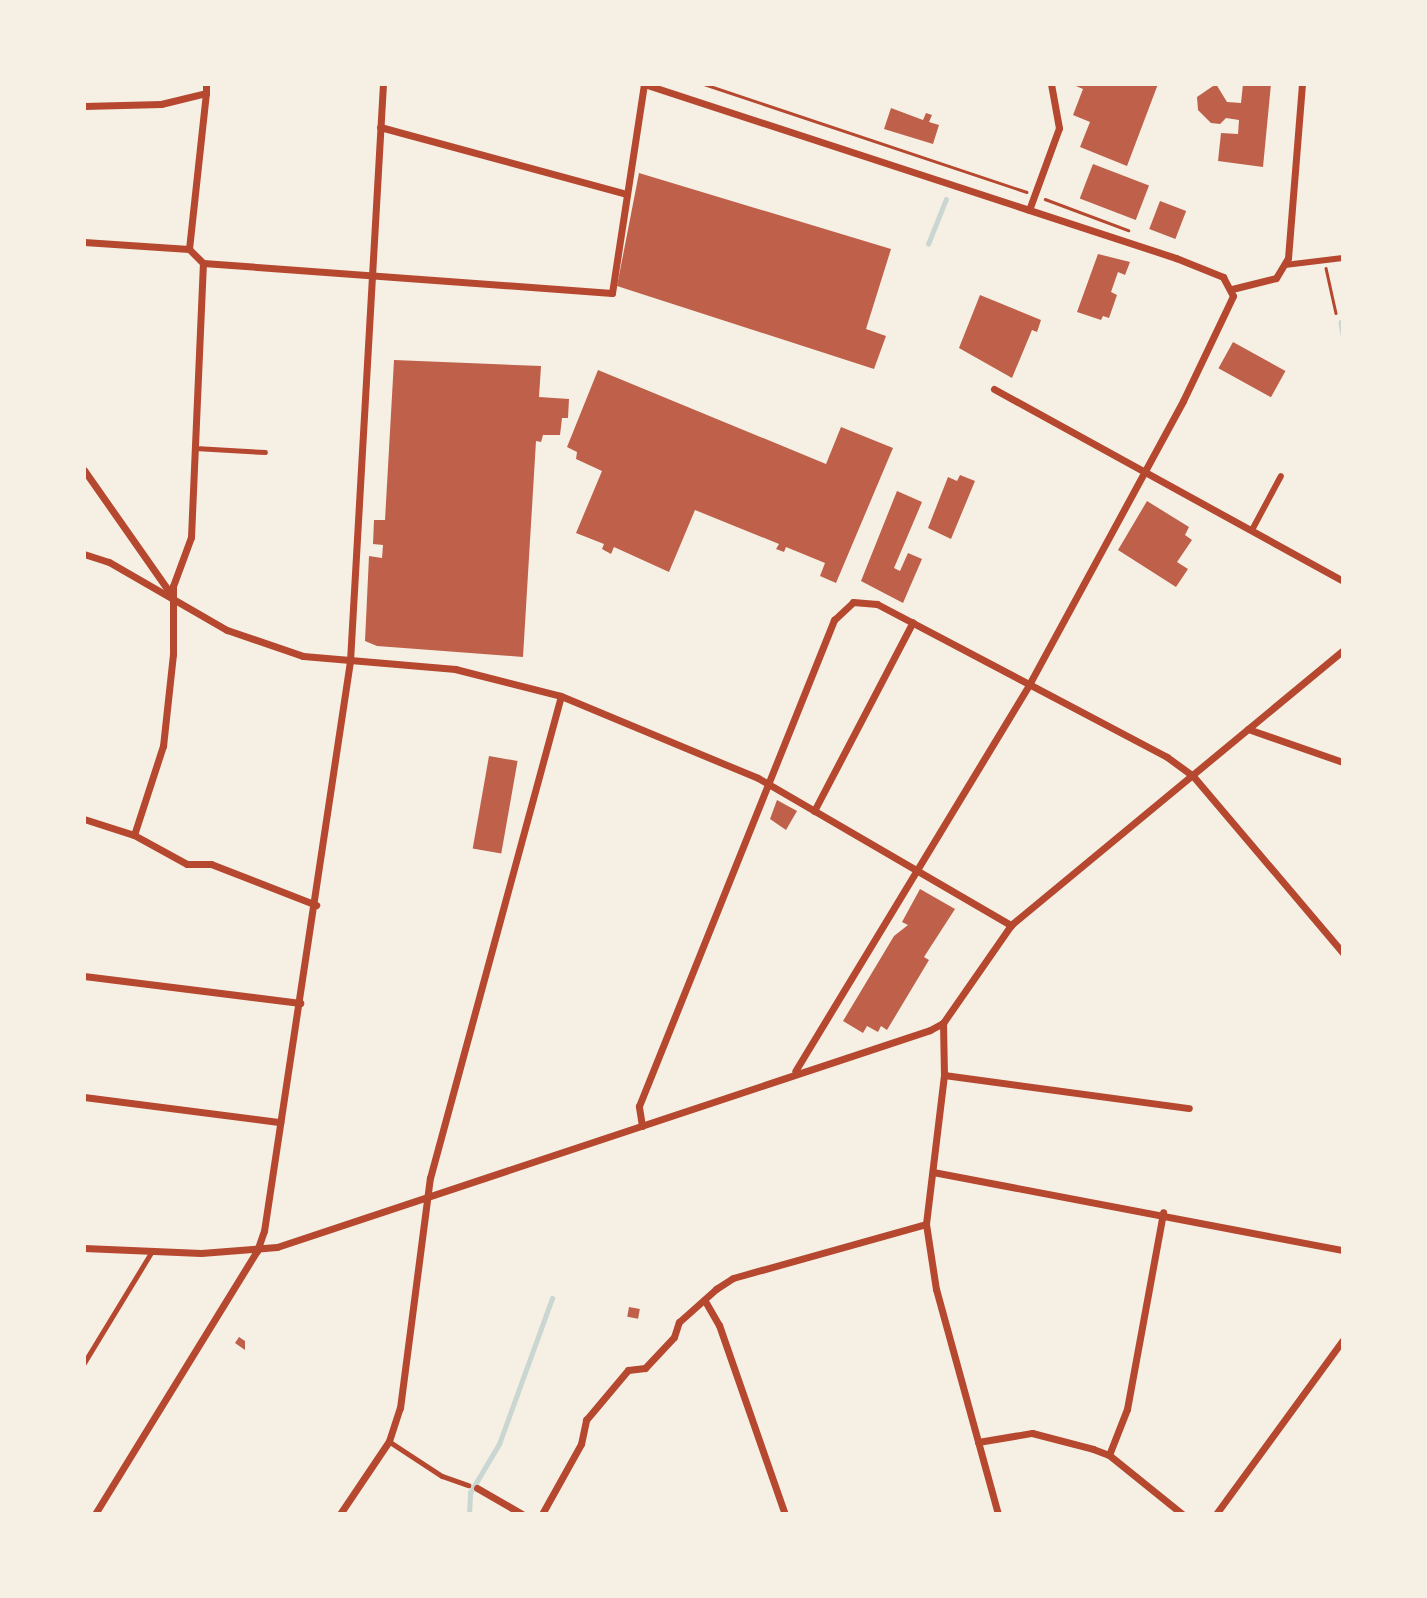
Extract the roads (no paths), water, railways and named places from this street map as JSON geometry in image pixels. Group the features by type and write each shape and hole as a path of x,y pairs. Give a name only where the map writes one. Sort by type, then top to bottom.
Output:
{"street":[{"path":"189,249 206,84"},
{"path":"95,1514 257,1251 264,1231 316,905 350,661 383,84"},
{"path":"84,242 189,249 203,263 372,273 612,293 644,84 1217,273 1232,289 1230,308 1029,685 795,1071"},
{"path":"1029,210 1059,128 1051,84"},
{"path":"1232,289 1276,278 1290,251 1303,84"},
{"path":"84,106 161,104 206,93"},
{"path":"380,127 626,194"},
{"path":"1285,265 1343,258"},
{"path":"134,835 163,746 173,654 173,597 176,575 191,537 203,263"},
{"path":"994,389 1343,581"},
{"path":"84,470 173,597"},
{"path":"1252,530 1281,476"},
{"path":"84,554 109,562 173,597 208,621 261,643 303,656 455,669 561,696 770,785 916,873 1011,925"},
{"path":"642,1126 639,1106 834,620 853,602 877,604 1167,757 1193,776 1343,953"},
{"path":"814,811 913,622"},
{"path":"84,1248 257,1251 642,1126 795,1071 819,1069 943,1023 1011,925 1343,650"},
{"path":"340,1514 389,1441 400,1408 429,1195 561,696"},
{"path":"1248,729 1343,762"},
{"path":"84,819 134,835 187,864 211,864 316,905"},
{"path":"84,976 300,1003"},
{"path":"943,1023 944,1075 926,1224 936,1289 998,1514"},
{"path":"944,1075 1189,1108"},
{"path":"84,1097 280,1122"},
{"path":"933,1172 1164,1212 1343,1250"},
{"path":"1109,1455 1127,1409 1164,1212"},
{"path":"542,1514 581,1444 586,1420 628,1370 645,1368 674,1337 678,1321 733,1278 926,1224"},
{"path":"705,1301 719,1325 785,1514"},
{"path":"1216,1514 1343,1340"},
{"path":"978,1442 1032,1433 1109,1455 1182,1514"},
{"path":"477,1488 522,1514"}],"lane":[{"path":"195,448 265,452"},
{"path":"84,1363 152,1251"},
{"path":"389,1441 442,1476 468,1485"}],"waterway":[{"path":"928,244 946,199"},
{"path":"1341,322 1343,334"},
{"path":"469,1514 470,1493 499,1444 552,1298"}]}
